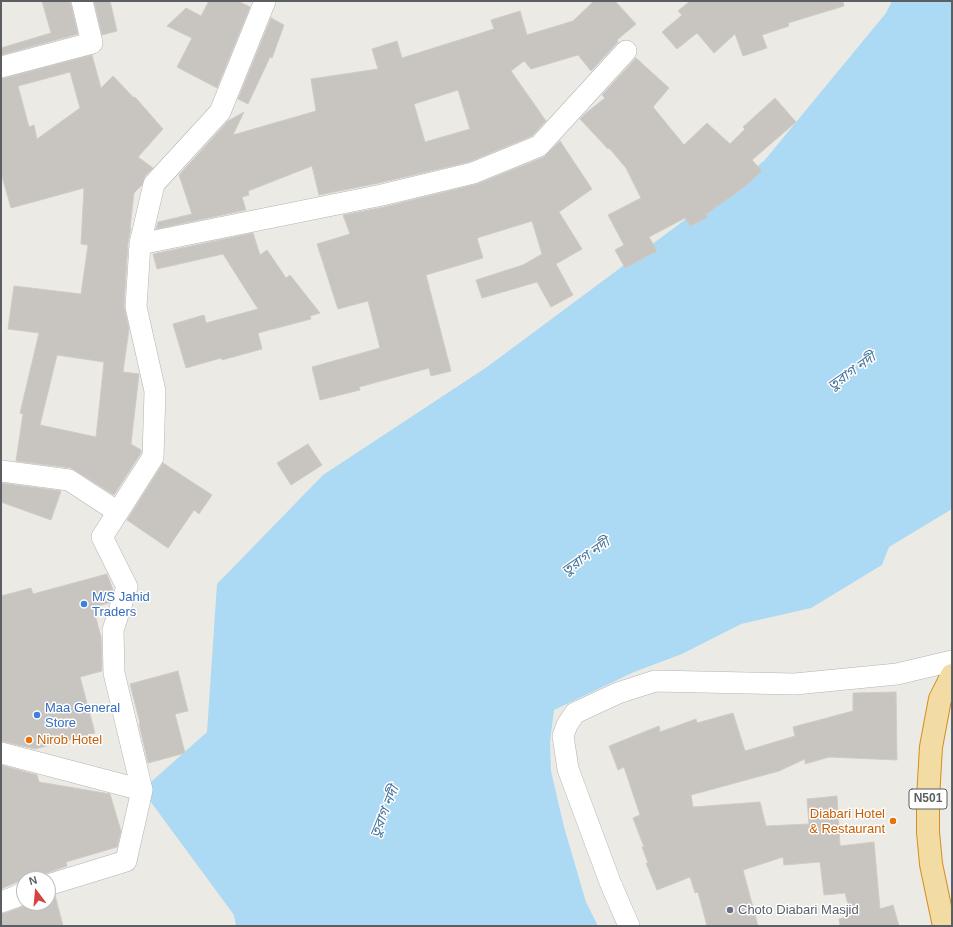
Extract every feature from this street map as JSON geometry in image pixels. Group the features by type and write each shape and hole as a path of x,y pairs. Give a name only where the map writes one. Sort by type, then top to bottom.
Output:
{"highway":[{"name":"N501","path":"944,926 931,864 928,832 928,798 931,747 940,698 952,675"}],"street":[{"path":"1,67 92,43 82,1"},
{"path":"56,883 126,861 142,790 114,673 113,630 127,587 102,537 153,457 155,391 136,307 140,244 154,184 220,112 265,1"},
{"path":"140,244 382,195 473,173 539,146 626,52"},
{"path":"1,471 68,480 118,512"},
{"path":"630,926 610,882 568,769 563,736 574,713 618,693 655,681 795,684 897,674 952,661"},
{"path":"1,752 142,790"},
{"path":"1,902 16,896"}],"water":[{"name":"তুরাগ নদী","path":"892,1 952,1 952,509 889,547 882,565 811,608 741,624 682,654 634,672 554,710 550,742 551,771 564,827 586,902 598,926 236,926 234,915 142,790 207,732 217,584 323,475 487,367 764,161 886,13"}],"building":[{"path":"42,1 70,1 78,34 1,55 1,48 51,33"},
{"path":"94,1 110,1 117,31 102,35"},
{"path":"209,1 238,1 250,7 217,88 177,67 192,38 167,26 186,8 201,16"},
{"path":"594,1 615,1 636,24 617,40 618,42 591,71 578,55 531,69 524,61 511,71 546,121 532,136 469,162 319,195 312,166 248,191 249,195 242,197 246,210 156,229 158,222 192,214 179,175 228,121 244,112 233,135 316,111 311,79 378,69 372,49 397,41 402,58 494,29 491,20 520,11 527,35 573,21","holes":["458,90 470,129 425,142 414,104"]},
{"path":"690,1 843,1 844,6 788,23 789,26 762,35 767,48 743,56 735,34 714,53 697,33 677,49 662,32 682,15 678,11"},
{"path":"271,18 284,25 272,58 270,57 248,104 238,99"},
{"path":"92,55 101,88 113,76 134,98 135,97 163,129 138,157 153,168 145,176 142,185 134,193 128,243 124,306 129,329 123,372 139,374 131,444 141,450 141,453 114,495 71,468 16,461 23,414 20,413 39,333 8,329 14,286 81,294 88,245 81,244 84,188 11,208 1,173 1,79","holes":["70,72 80,108 37,139 34,125 29,127 18,86","57,355 104,362 96,437 40,425"]},
{"path":"636,58 669,88 653,107 684,145 707,123 730,144 745,129 743,127 775,98 796,122 752,160 762,171 743,188 706,214 708,217 690,226 685,218 649,237 657,251 625,268 615,250 624,245 608,215 641,198 626,168 609,148 608,149 580,119 605,98 602,95"},
{"path":"560,141 592,189 559,212 582,249 556,264 573,295 551,307 537,282 482,298 476,280 523,265 542,254 532,221 477,238 483,258 426,275 451,371 431,376 429,368 359,387 360,390 320,400 312,367 380,348 368,301 338,309 317,244 350,234 343,215 384,207 477,184 544,157"},
{"path":"253,233 260,255 267,250 286,278 290,275 320,313 310,316 311,319 258,333 262,349 222,360 221,358 186,368 173,324 204,315 206,323 258,309 223,254 157,269 153,254"},
{"path":"308,444 322,465 291,485 277,463"},
{"path":"163,463 212,495 199,514 194,510 168,548 127,520"},
{"path":"1,483 61,491 51,520 1,502"},
{"path":"107,574 113,590 109,603 93,607 101,637 102,671 80,677 95,733 35,749 1,741 1,596 31,588 33,594"},
{"path":"178,671 188,711 175,714 185,753 148,763 130,684"},
{"path":"896,692 897,760 829,757 805,764 805,759 779,771 691,795 693,807 760,802 766,826 809,824 807,799 837,796 840,846 874,842 880,909 893,905 899,926 840,926 839,919 851,916 845,893 824,895 820,862 784,865 783,857 743,870 758,926 707,926 698,892 695,893 690,877 657,890 646,863 648,863 642,847 644,847 633,818 640,815 624,767 618,770 609,746 659,726 660,732 696,719 697,723 733,713 745,751 795,736 793,727 853,711 853,693"},
{"path":"1,765 37,775 39,782 110,794 121,831 117,847 66,862 67,866 53,871 16,871 16,882 1,889"},
{"path":"56,899 63,926 1,926 1,914 16,909 16,911 56,911"}],"place":[{"name":"M/S Jahid Traders","path":"84,604"},
{"name":"Maa General Store","path":"37,715"},
{"name":"Nirob Hotel","path":"29,740"},
{"name":"Diabari Hotel & Restaurant","path":"893,821"},
{"name":"Choto Diabari Masjid","path":"730,910"}]}
